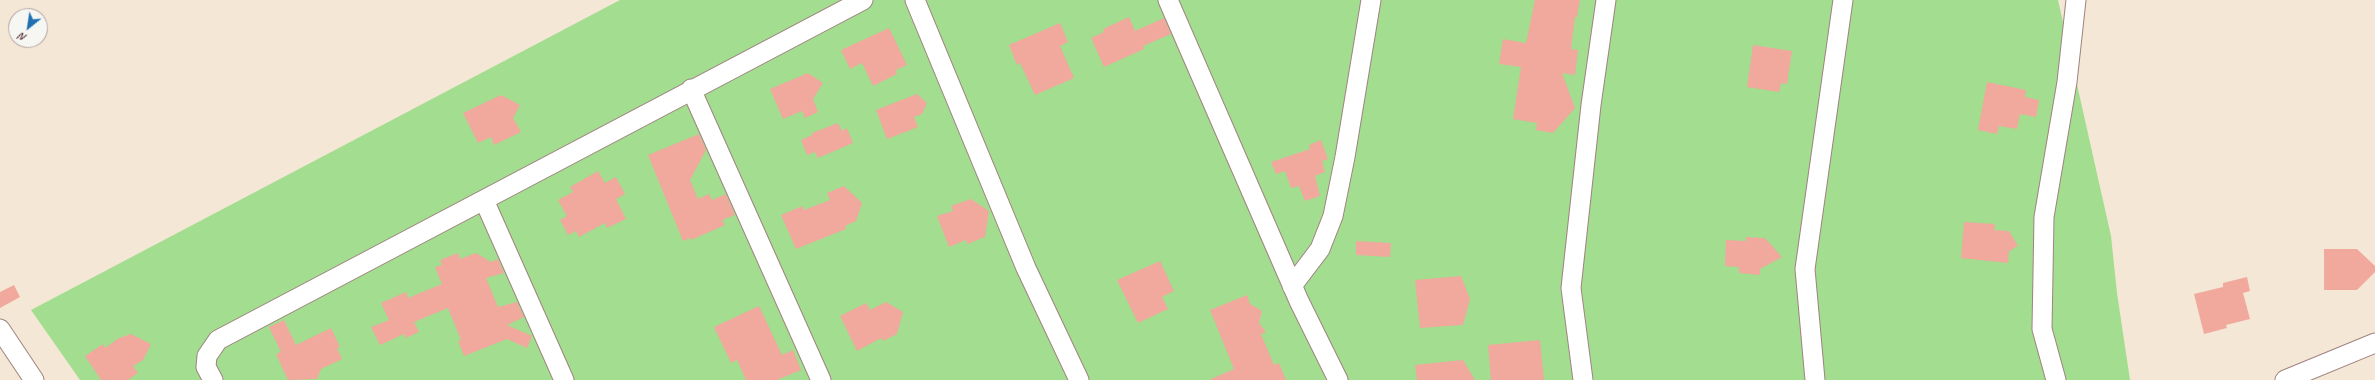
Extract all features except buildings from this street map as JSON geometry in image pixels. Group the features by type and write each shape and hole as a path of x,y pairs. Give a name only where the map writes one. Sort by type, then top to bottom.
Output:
{"street":[{"path":"213,380 206,368 207,356 218,340 691,89 863,0"},
{"path":"915,0 1026,268 1079,380"},
{"path":"1168,0 1292,286 1338,380"},
{"path":"1292,286 1320,249 1333,216 1346,157 1371,0"},
{"path":"1583,380 1572,288 1591,105 1606,0"},
{"path":"1815,380 1805,269 1843,0"},
{"path":"2056,380 2042,329 2044,217 2068,82 2076,0"},
{"path":"691,89 821,380"},
{"path":"484,200 564,380"},
{"path":"0,329 34,380"},
{"path":"2285,380 2375,343"}],"green space":[{"path":"620,0 2058,0 2111,236 2117,293 2130,380 80,380 31,310"}]}
